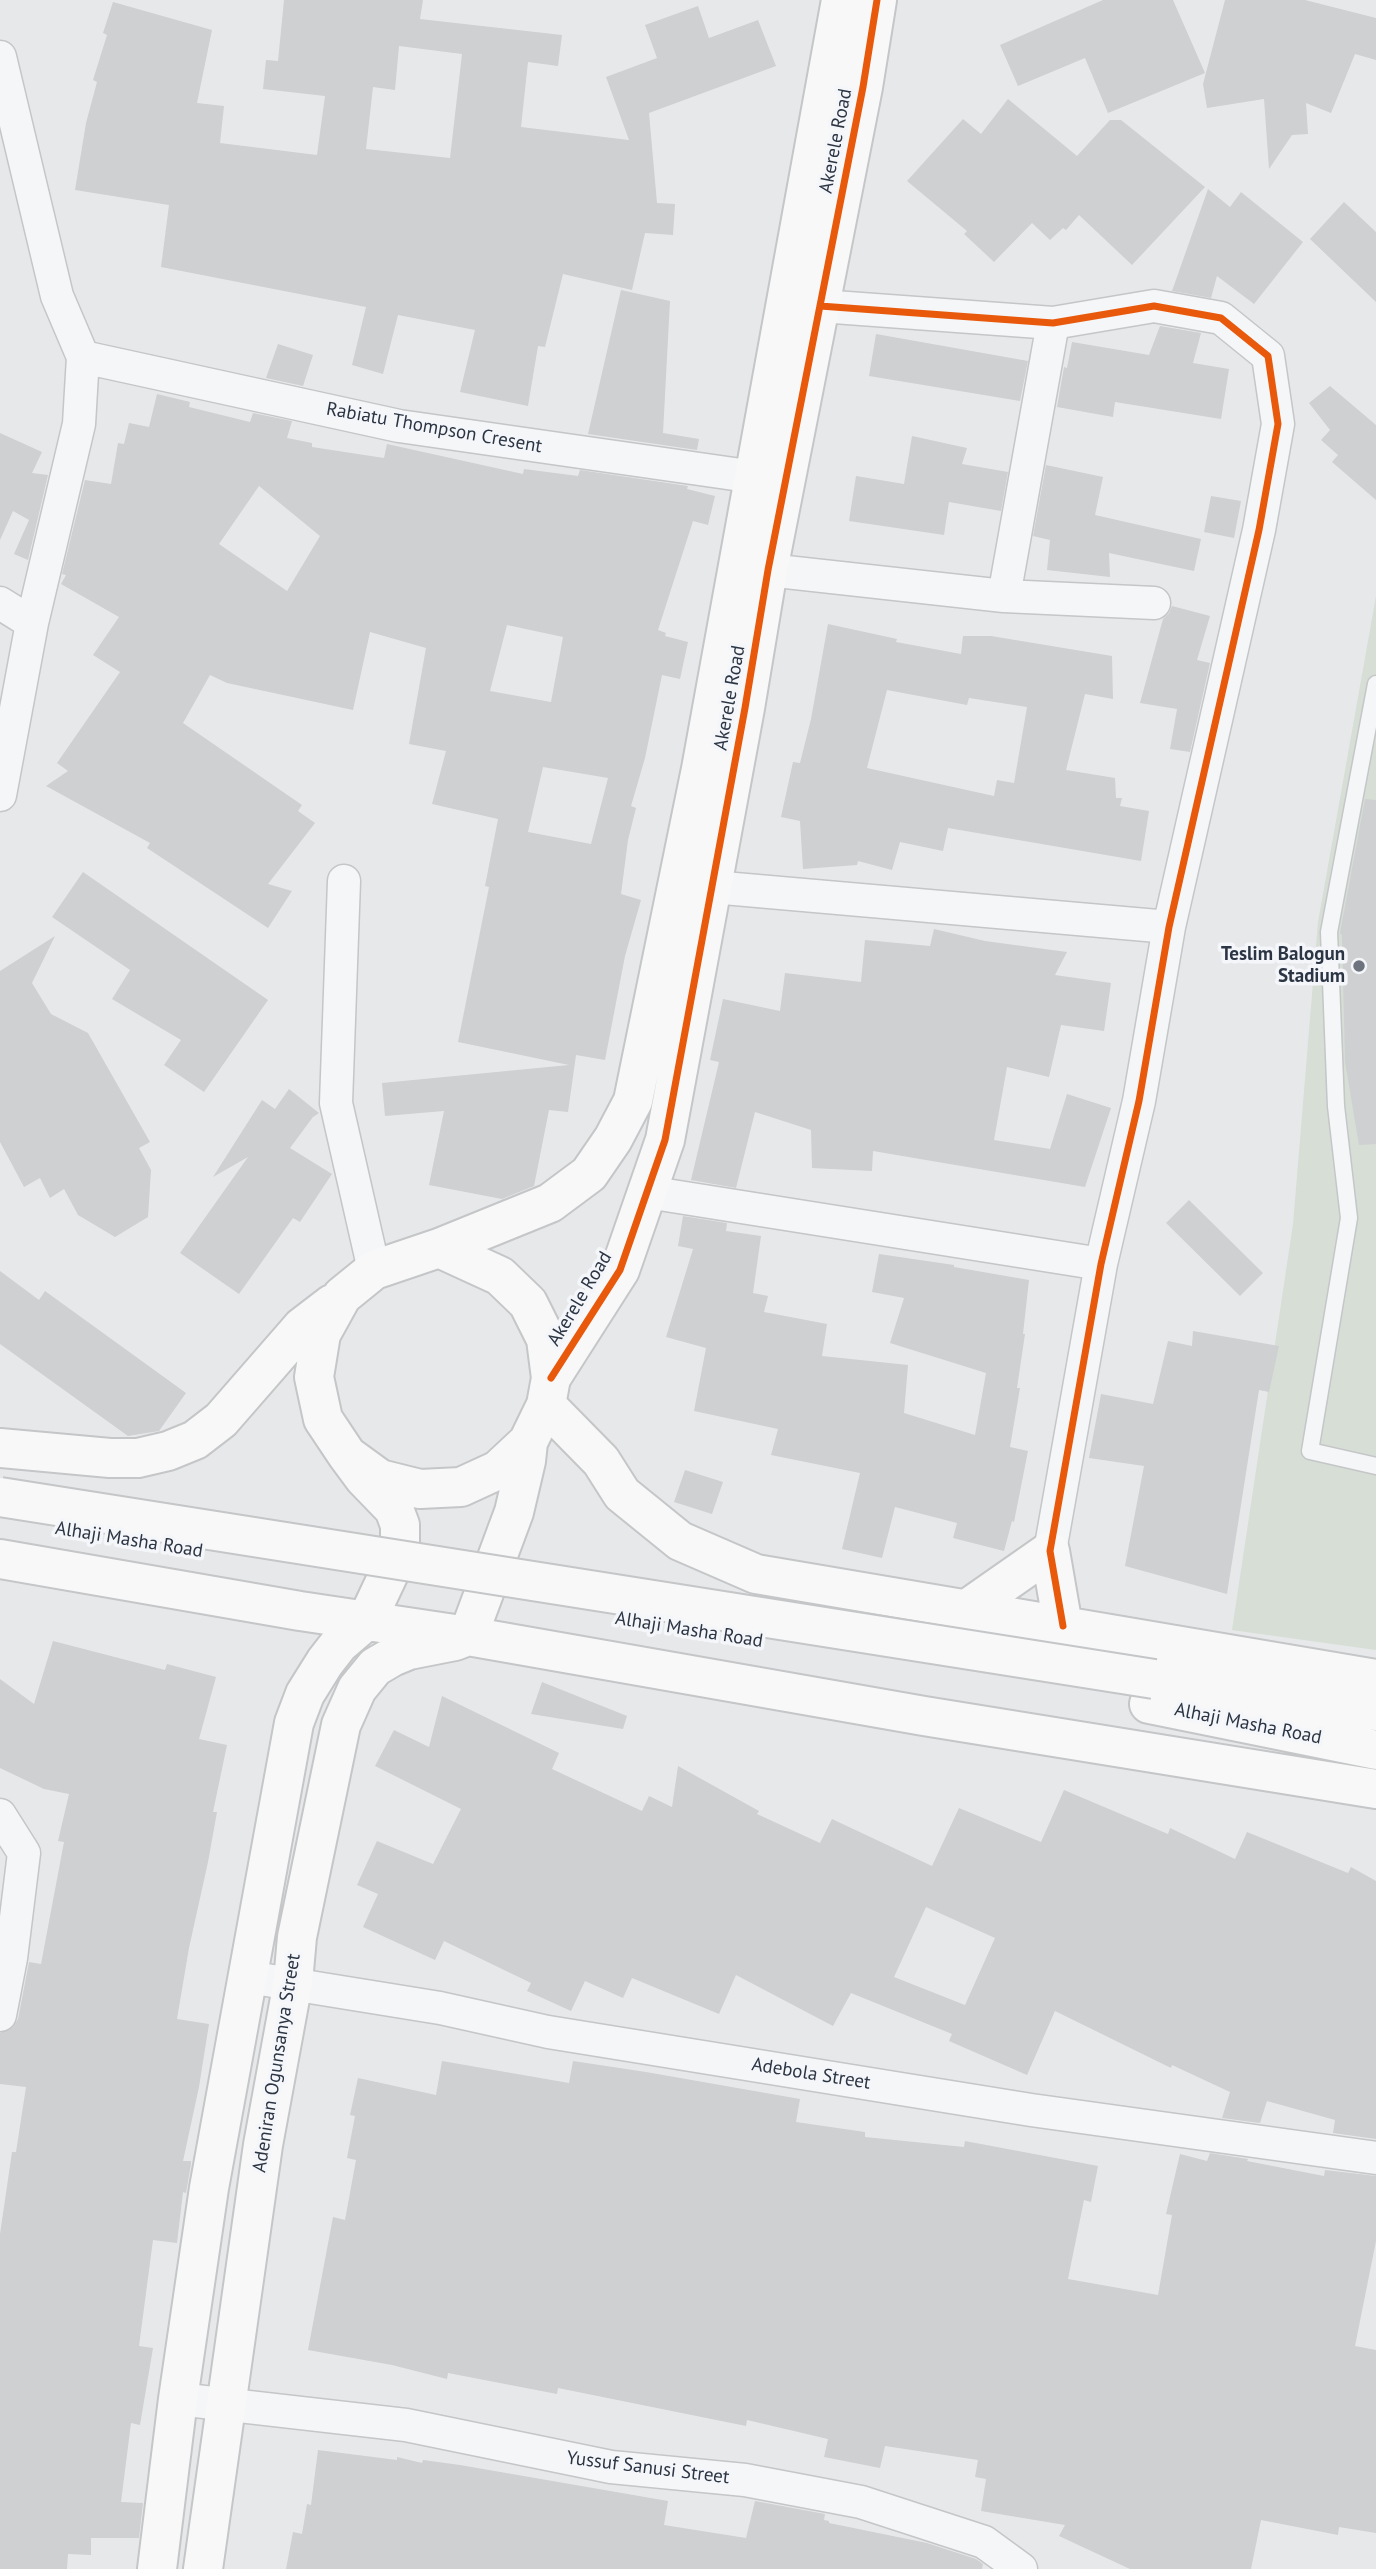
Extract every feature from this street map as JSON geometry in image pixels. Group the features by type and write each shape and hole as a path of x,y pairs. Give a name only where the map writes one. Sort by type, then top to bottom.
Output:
{"street":[{"path":"0,1448 138,1458 168,1451 195,1440 221,1420 302,1327 374,1270 439,1248 550,1203 589,1174 613,1139 633,1101 701,769 733,583 769,486 790,270 841,0"},
{"name":"Akerele Road","path":"548,1392 620,1270 665,1140 768,570 769,486 820,306 863,87 877,0"},
{"path":"0,57 57,296 83,357 79,424 32,622 0,796"},
{"path":"820,306 1053,323 1154,306 1221,318 1268,356 1278,424 1259,530 1169,927 1139,1101 1101,1264 1049,1551 1063,1626"},
{"path":"1004,596 1053,323"},
{"name":"Rabiatu Thompson Cresent","path":"83,357 399,426 769,486"},
{"path":"768,570 1004,596 1154,603"},
{"path":"0,603 32,622"},
{"path":"344,881 336,1103 374,1270"},
{"path":"712,887 1169,927"},
{"path":"648,1192 1101,1264"},
{"path":"439,1248 500,1276 528,1303 546,1339 548,1392 528,1442 514,1512 468,1636"},
{"path":"157,2569 178,2399 209,2188 294,1723 305,1694 325,1662 339,1644 367,1620 400,1550 400,1525 394,1509 364,1478 323,1419 314,1377 321,1334 342,1296"},
{"path":"548,1392 601,1461 622,1494 680,1541 757,1574 1376,1679"},
{"path":"347,1455 380,1479 420,1489 461,1487 498,1471 528,1442"},
{"name":"Alhaji Masha Road","path":"0,1497 1152,1691 1376,1750"},
{"name":"Alhaji Masha Road","path":"0,1520 1152,1691 1376,1712"},
{"path":"967,1609 1049,1551"},
{"path":"0,1559 1376,1790"},
{"name":"Adeniran Ogunsanya Street","path":"203,2569 263,2146 293,1982 297,1937 341,1726 357,1689 376,1667 392,1657 468,1636"},
{"path":"0,1815 24,1853 11,1958 0,2015"},
{"name":"Adebola Street","path":"248,1977 293,1982 440,2008 548,2032 1031,2110 1376,2158"},
{"name":"Yussuf Sanusi Street","path":"178,2399 406,2425 611,2467 746,2480 861,2502 984,2542 1021,2569"}],"lane":[{"path":"1376,684 1329,932 1336,1106 1349,1218 1310,1451 1376,1466"}],"shaded area":[{"path":"1376,596 1376,1650 1232,1630 1293,1224 1318,922"}],"building":[{"path":"284,0 423,0 420,19 562,35 558,66 528,62 521,127 629,140 606,77 657,58 645,25 698,6 709,38 758,20 776,66 649,113 657,203 675,204 673,235 645,233 632,290 563,274 545,347 538,346 528,406 460,392 475,330 398,315 383,374 352,365 366,307 161,267 169,205 75,190 86,123 97,82 93,80 107,35 103,33 113,2 212,30 197,103 224,106 220,143 317,155 325,96 263,89 266,60 278,61","holes":["399,46 462,54 450,158 366,149 373,87 395,90"]},
{"path":"1103,0 1173,0 1205,73 1108,113 1085,58 1018,86 1000,45"},
{"path":"1225,0 1305,0 1376,18 1376,60 1355,54 1331,113 1306,103 1308,134 1292,135 1269,169 1264,99 1207,108 1203,84"},
{"path":"1008,99 1077,156 1110,120 1121,120 1205,187 1132,265 1079,215 1066,230 1063,228 1050,240 1032,223 994,262 964,234 967,231 907,181 963,119 981,134"},
{"path":"1208,189 1230,207 1241,192 1303,242 1254,304 1217,276 1211,298 1172,291"},
{"path":"1344,202 1376,232 1376,302 1310,239"},
{"path":"621,290 670,301 663,433 699,439 697,450 588,434"},
{"path":"1160,326 1201,333 1193,363 1229,369 1221,419 1115,402 1113,417 1057,407 1064,367 1067,368 1072,342 1149,355"},
{"path":"876,334 1028,361 1020,401 869,376"},
{"path":"278,344 313,355 303,386 266,378"},
{"path":"1330,386 1376,425 1376,500 1332,462 1338,455 1321,440 1330,430 1309,403"},
{"path":"157,394 190,402 189,407 250,422 253,413 292,421 287,438 312,443 312,447 384,458 387,444 523,474 524,469 578,476 580,470 688,486 687,489 715,496 708,525 693,521 658,630 666,633 665,636 688,642 680,679 662,675 645,758 631,806 636,808 628,840 621,894 641,900 625,956 605,1060 576,1055 568,1112 549,1110 534,1186 502,1199 429,1185 444,1111 385,1116 382,1083 569,1065 458,1042 489,887 485,886 498,819 432,804 446,751 409,744 426,648 370,632 353,710 227,683 210,675 183,723 302,805 298,811 315,823 268,884 292,891 268,928 147,848 150,843 46,786 68,771 57,763 120,672 93,655 119,617 61,584 66,575 62,574 85,480 111,484 118,443 124,444 129,423 149,427","holes":["259,486 320,536 287,591 219,544","507,625 563,637 551,702 490,691","543,767 608,778 591,844 528,832"]},
{"path":"0,433 42,452 32,473 48,475 28,560 14,554 29,520 13,511 0,540"},
{"path":"912,436 967,448 962,464 1008,472 1001,511 949,502 944,535 849,521 856,476 904,484"},
{"path":"1046,465 1103,477 1095,515 1201,539 1194,571 1109,553 1110,577 1047,570 1050,540 1033,536"},
{"path":"1211,496 1241,501 1234,538 1204,532"},
{"path":"1172,606 1210,616 1197,660 1210,663 1190,752 1170,749 1177,709 1140,703 1163,619"},
{"path":"828,624 897,639 896,642 961,654 963,636 991,636 1112,656 1113,699 1085,694 1066,770 1115,778 1116,798 1122,798 1120,806 1149,811 1141,861 948,828 943,851 900,842 892,870 858,861 857,865 803,869 800,821 781,817 793,762 800,763","holes":["887,690 967,705 969,698 1027,707 1014,783 997,780 994,796 867,768"]},
{"name":"Teslim Balogun Stadium","path":"1365,799 1376,800 1376,1144 1359,1145 1345,1062 1340,933"},
{"path":"83,872 268,1000 204,1092 164,1065 181,1040 112,999 130,970 52,917"},
{"path":"934,929 985,941 1067,952 1055,975 1111,983 1104,1031 1061,1025 1049,1077 1007,1067 994,1140 1050,1149 1067,1094 1111,1108 1085,1187 873,1151 872,1171 812,1168 811,1130 755,1112 736,1188 691,1180 719,1062 710,1060 723,999 780,1011 785,973 861,982 865,940 930,946"},
{"path":"55,936 32,983 51,1014 88,1033 150,1142 139,1148 151,1170 148,1217 115,1237 78,1215 64,1189 50,1198 40,1178 24,1187 0,1142 0,971"},
{"path":"289,1089 319,1113 290,1148 332,1174 300,1222 293,1218 239,1294 180,1253 248,1157 213,1177 262,1100 275,1109"},
{"path":"1189,1200 1263,1273 1240,1296 1166,1223"},
{"path":"683,1216 727,1223 726,1231 761,1236 753,1293 768,1296 764,1312 827,1324 822,1356 908,1365 904,1413 975,1435 986,1373 890,1343 904,1298 872,1292 879,1254 1029,1280 1017,1388 1020,1388 1010,1447 1028,1451 1014,1522 1012,1521 1004,1551 953,1538 957,1523 895,1507 882,1558 842,1549 860,1473 771,1455 778,1429 694,1411 706,1348 666,1337 693,1249 678,1246"},
{"path":"0,1271 39,1300 45,1291 186,1393 159,1431 128,1436 0,1344"},
{"path":"1193,1331 1279,1346 1269,1392 1259,1390 1227,1594 1125,1566 1144,1466 1089,1458 1101,1394 1153,1404 1168,1341 1192,1346"},
{"path":"685,1470 723,1482 712,1514 674,1502"},
{"path":"53,1641 165,1670 167,1664 216,1677 199,1739 227,1745 213,1812 217,1812 208,1862 177,2019 209,2024 183,2161 191,2161 191,2164 186,2193 183,2192 177,2243 153,2240 139,2346 153,2348 140,2425 131,2423 121,2502 143,2503 139,2538 91,2538 91,2555 68,2554 67,2569 0,2569 0,2234 12,2152 16,2152 26,2087 0,2084 0,2033 13,2027 18,2019 29,1962 41,1964 64,1842 58,1841 69,1794 44,1789 0,1768 0,1679 34,1704"},
{"path":"542,1682 627,1716 623,1729 531,1714"},
{"path":"442,1696 559,1753 552,1769 642,1811 649,1796 672,1807 678,1766 759,1811 757,1814 820,1843 832,1819 932,1866 959,1808 1041,1842 1064,1790 1168,1834 1170,1828 1235,1859 1247,1832 1348,1873 1351,1867 1376,1881 1376,2139 1333,2133 1335,2120 1267,2101 1260,2123 1222,2118 1230,2092 1172,2065 1171,2068 1055,2011 1027,2075 949,2041 952,2034 851,1993 833,2026 736,1975 719,2014 632,1978 623,1998 585,1981 571,2011 527,1991 531,1983 444,1941 435,1960 363,1927 378,1894 357,1885 377,1841 433,1864 461,1809 375,1766 394,1730 429,1747","holes":["926,1907 995,1938 965,2005 894,1977"]},
{"path":"442,2061 569,2083 573,2061 646,2072 800,2099 796,2122 865,2132 865,2137 964,2147 965,2141 1098,2166 1091,2202 1084,2200 1068,2279 1158,2295 1172,2215 1166,2214 1180,2154 1207,2161 1210,2153 1324,2176 1325,2170 1376,2176 1376,2241 1355,2346 1376,2350 1376,2533 1339,2527 1338,2535 1261,2520 1251,2569 1130,2569 1059,2536 1065,2525 981,2511 986,2479 975,2477 978,2460 885,2446 880,2468 824,2457 828,2439 747,2420 746,2426 558,2388 557,2394 448,2373 447,2379 392,2365 308,2350 333,2217 345,2220 356,2160 347,2158 355,2116 350,2115 358,2078 436,2095"},
{"path":"318,2450 460,2465 668,2501 664,2525 746,2538 755,2501 825,2514 824,2520 829,2523 927,2543 976,2559 983,2564 982,2569 286,2569 293,2532 302,2534 307,2504 311,2505"}],"cycle path":[{"path":"551,1378 620,1270 665,1140 768,570 863,87 877,0"},
{"path":"820,306 1053,323 1154,306 1221,318 1268,356 1278,424 1259,530 1169,927 1139,1101 1101,1264 1050,1551 1063,1626"}],"place":[{"name":"Teslim Balogun Stadium","path":"1359,966"}]}
